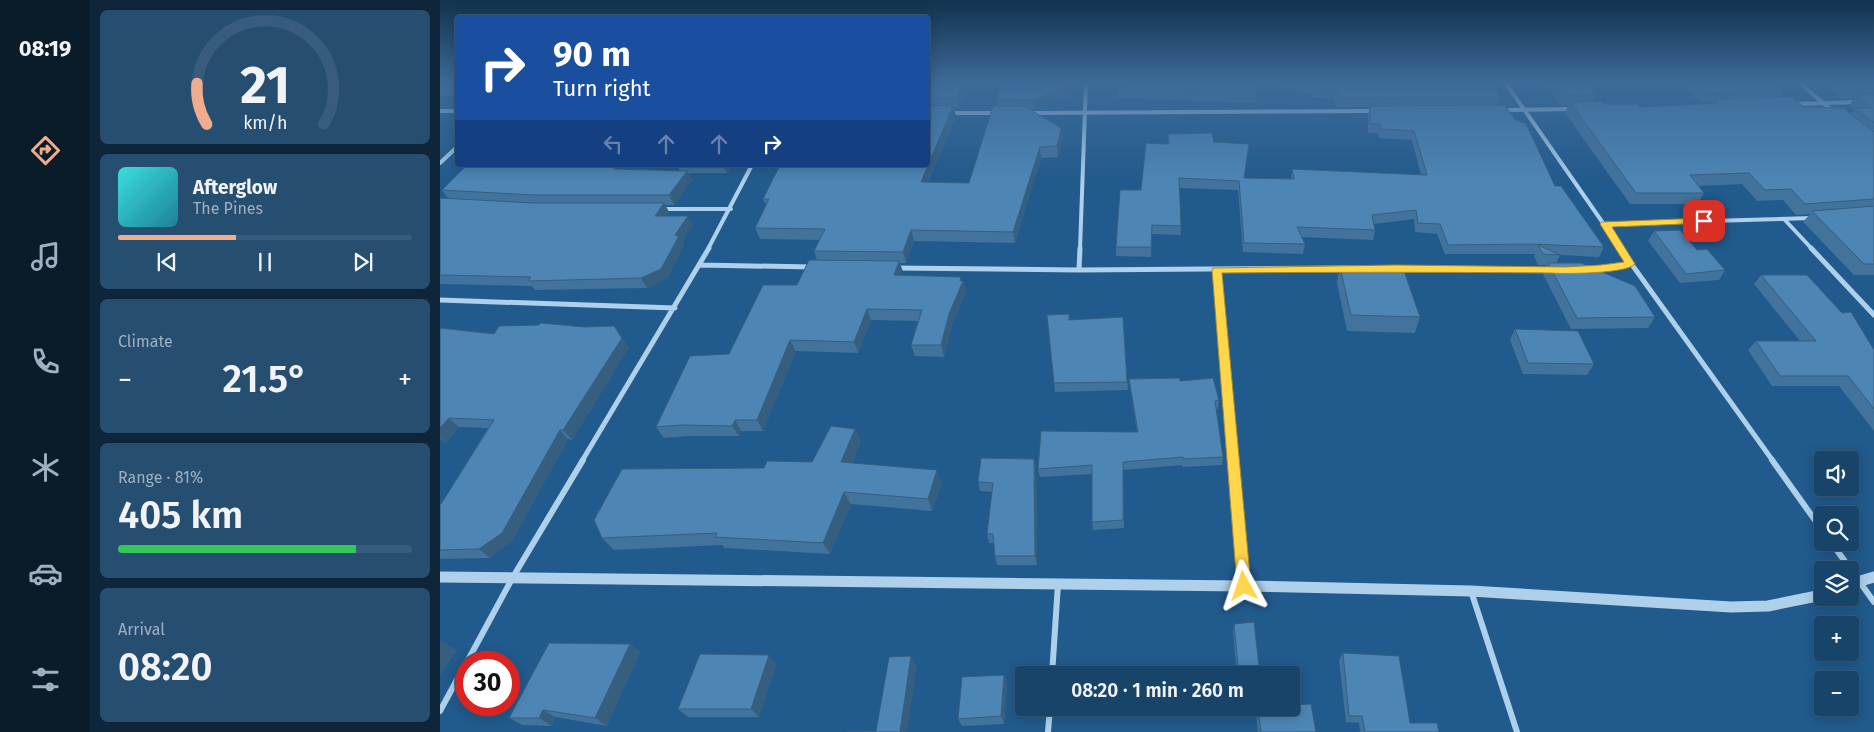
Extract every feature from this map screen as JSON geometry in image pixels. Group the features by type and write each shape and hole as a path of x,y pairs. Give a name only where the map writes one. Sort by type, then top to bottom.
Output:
{"street":[{"path":"1079,270 1084,116"},
{"path":"1528,116 1605,224 1630,264 1814,519"},
{"path":"440,163 455,149"},
{"path":"473,651 513,577 700,265 751,167"},
{"path":"651,209 730,209"},
{"path":"1605,224 1822,218"},
{"path":"1784,219 1874,315"},
{"path":"1583,270 1630,264"},
{"path":"700,265 820,267"},
{"path":"889,268 1079,270 1352,268"},
{"path":"1378,268 1556,270"},
{"path":"1217,270 1244,586"},
{"path":"440,300 675,308"},
{"path":"440,577 1244,586 1471,591 1731,607 1768,606 1814,597"},
{"path":"1859,581 1874,577"},
{"path":"1053,666 1058,584"},
{"path":"1859,586 1874,602"},
{"path":"1471,591 1517,732"},
{"path":"440,711 455,683"},
{"path":"1048,732 1049,716"}],"building":[{"path":"930,116 949,116 930,161"},
{"path":"990,116 1041,116 1061,128 1057,146 1040,147 1013,232 911,230 903,252 814,251 825,229 755,228 769,199 763,199 779,167 927,167 921,182 969,183"},
{"path":"1370,116 1512,116 1515,120 1525,123 1555,186 1561,186 1604,247 1530,244 1448,245 1440,224 1418,223 1416,210 1372,215 1375,230 1297,227 1305,244 1244,243 1239,181 1179,178 1181,226 1152,225 1151,247 1116,247 1120,190 1141,190 1146,143 1169,144 1168,134 1212,133 1214,142 1249,144 1244,178 1294,179 1292,169 1427,175 1414,131 1381,129 1380,124 1370,124"},
{"path":"1580,116 1854,116 1874,132 1874,199 1805,204 1791,189 1765,190 1749,173 1690,175 1704,193 1636,193"},
{"path":"1865,116 1874,116 1874,123"},
{"path":"465,167 616,167 614,169 687,171 669,195 533,195 442,190"},
{"path":"440,198 533,203 664,203 655,216 688,216 675,235 679,236 661,269 641,278 528,281 531,277 440,275"},
{"path":"1874,206 1874,264 1864,264 1812,211"},
{"path":"1680,230 1697,250 1707,249 1725,270 1686,274 1654,231"},
{"path":"1538,245 1560,255 1543,254"},
{"path":"809,260 899,261 894,275 961,277 960,281 963,281 949,314 941,345 911,345 922,310 867,309 854,342 790,340 757,420 735,420 732,426 681,425 656,427 690,356 729,354 763,285 797,285"},
{"path":"1548,263 1581,263 1635,286 1655,317 1577,318"},
{"path":"1340,267 1388,268 1404,271 1420,317 1351,315"},
{"path":"1761,275 1807,275 1842,313 1851,312 1874,350 1874,409 1848,376 1780,376 1756,341 1816,341"},
{"path":"1069,314 1069,320 1123,317 1127,382 1054,383 1047,315"},
{"path":"541,323 584,327 614,326 622,338 563,430 560,430 502,533 479,549 440,550 440,504 494,420 449,418 440,428 440,328 494,334 499,326 538,325"},
{"path":"1515,329 1578,331 1594,364 1528,363"},
{"path":"1180,378 1180,381 1213,378 1219,400 1215,401 1223,457 1183,459 1183,457 1123,462 1123,520 1092,522 1092,465 1038,469 1041,431 1138,432 1129,379"},
{"path":"831,426 855,429 841,462 937,470 928,499 844,492 823,543 715,537 717,533 602,538 594,520 622,469 764,468 767,461 812,462"},
{"path":"981,458 1034,459 1035,556 995,556 993,534 987,534 993,483 978,482"},
{"path":"1254,622 1259,666 1238,666 1234,624"},
{"path":"549,643 630,644 595,718 543,710 539,718 509,718 510,716 520,716 520,697"},
{"path":"1343,653 1399,656 1410,723 1437,723 1439,732 1365,732 1362,716 1349,716"},
{"path":"700,654 769,655 751,709 678,709"},
{"path":"911,656 900,732 847,732 876,731 889,657"},
{"path":"1004,675 1001,716 958,719 962,677"},
{"path":"1311,704 1316,732 1261,732 1259,716 1300,716 1300,705"}],"route":[{"path":"1244,586 1217,270 1396,268 1601,269 1630,264 1605,224 1704,221"}]}
